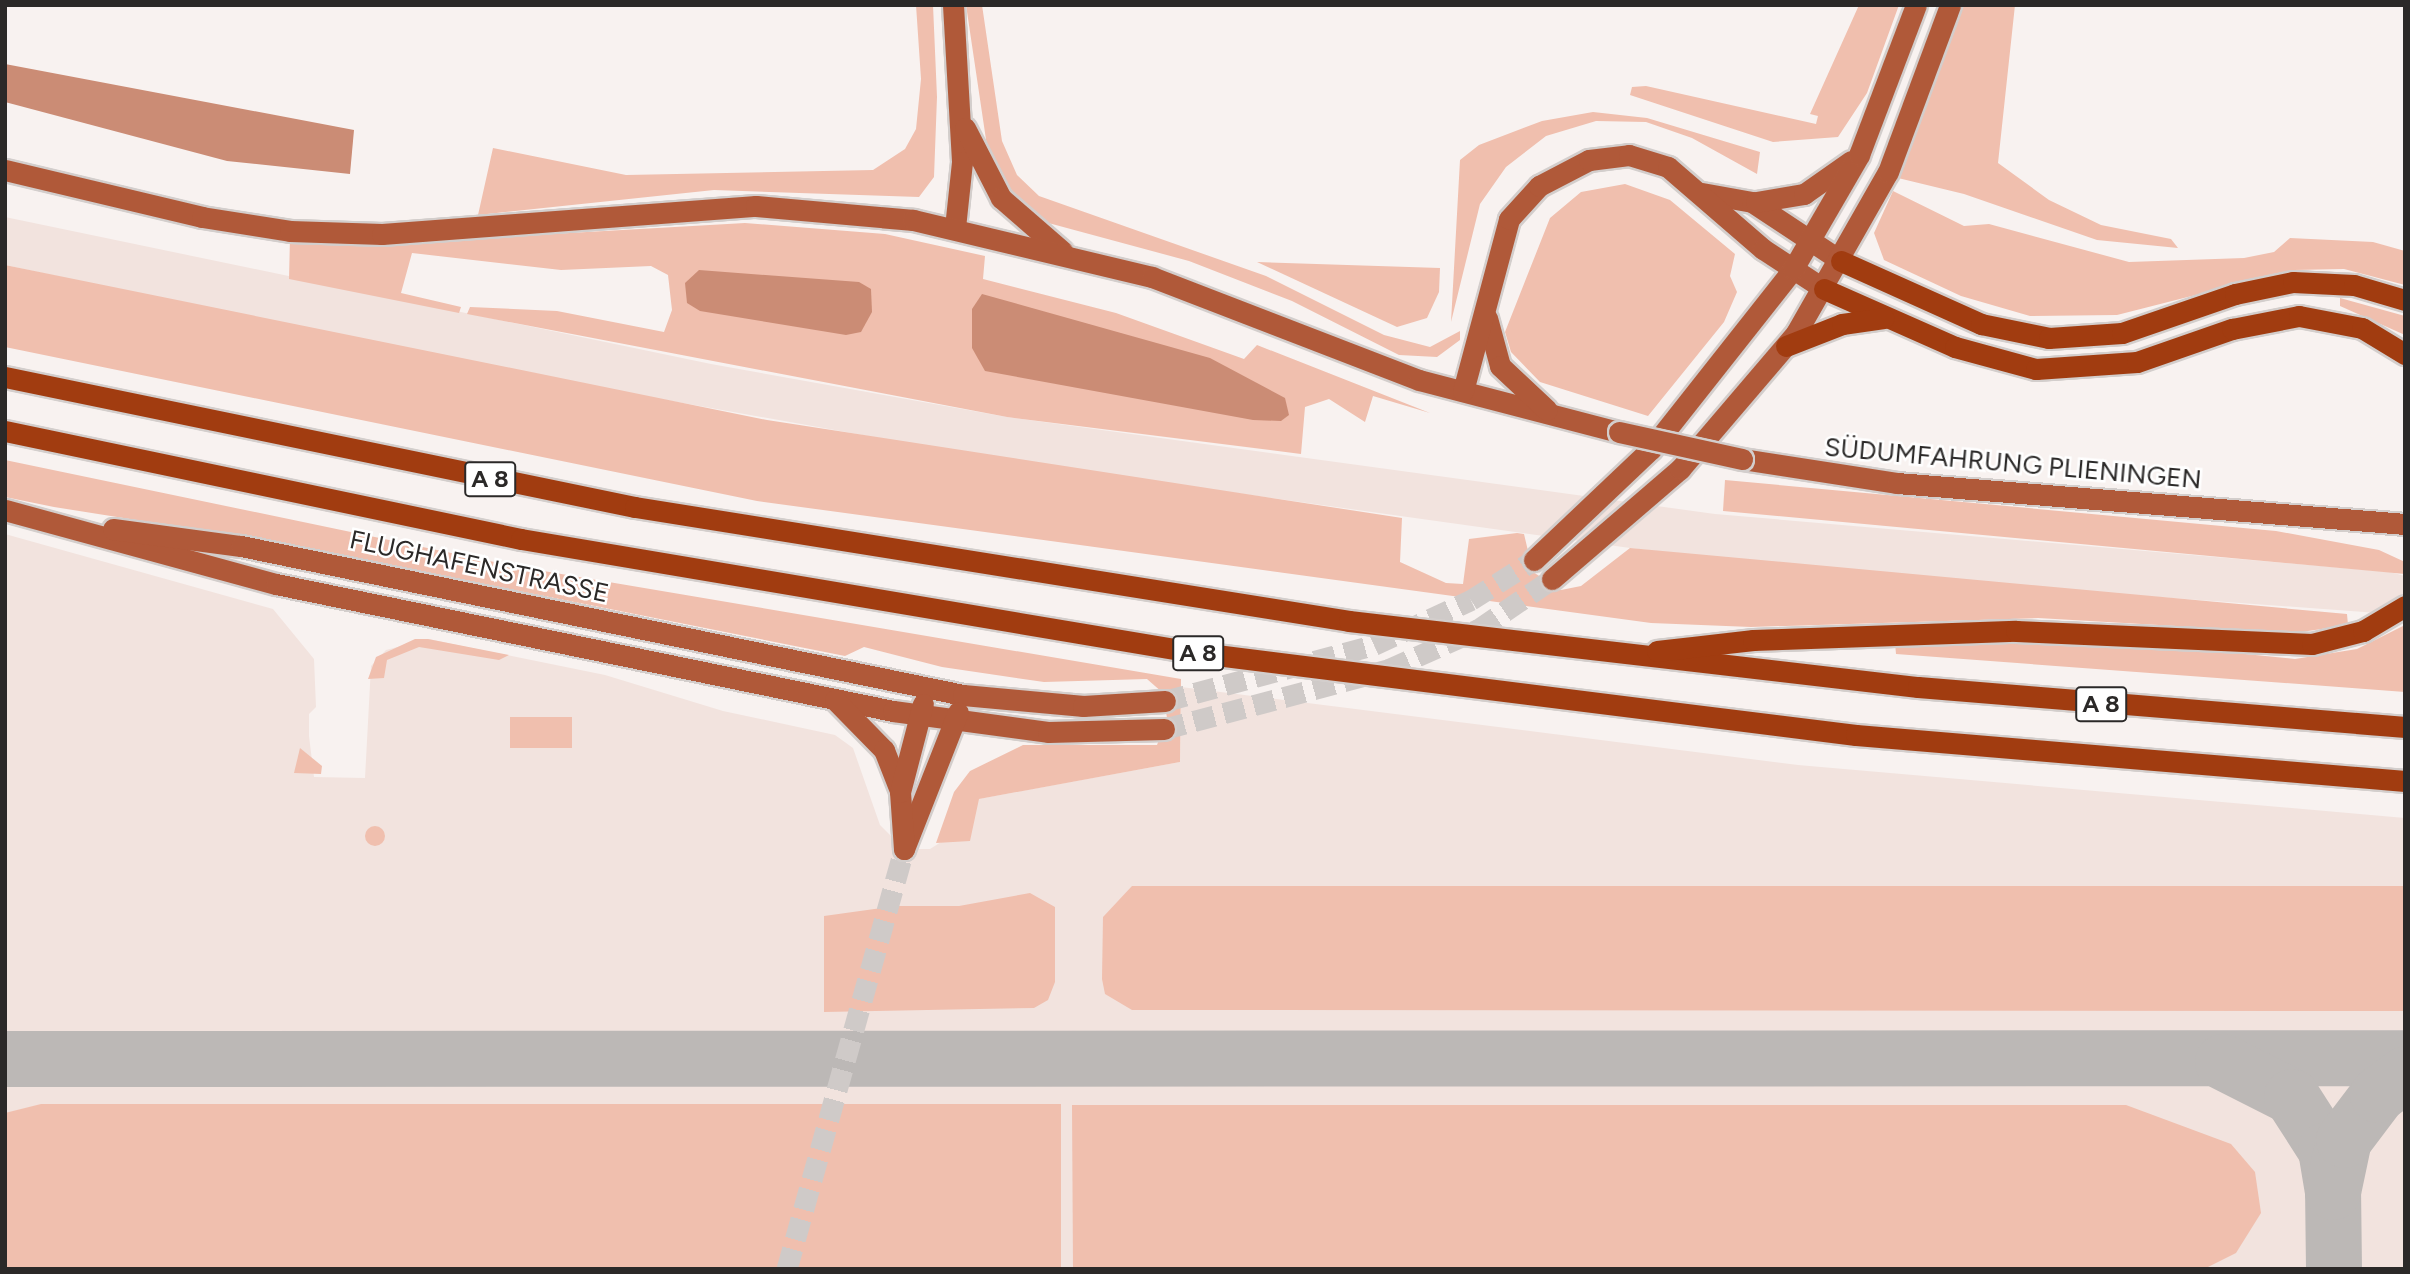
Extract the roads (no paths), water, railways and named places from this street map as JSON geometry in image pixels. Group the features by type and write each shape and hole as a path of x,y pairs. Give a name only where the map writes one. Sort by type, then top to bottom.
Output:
{"highway":[{"path":"1841,261 1981,324 2049,338 2122,333 2246,290 2293,282 2340,283 2405,300"},
{"path":"1824,289 1887,318 1985,357 2051,370 2137,362 2232,328 2299,316 2362,328 2405,354"},
{"path":"1786,346 1842,324 1887,318"},
{"name":"A 8","path":"5,377 472,476 800,536 1268,610 1620,656 2017,697 2405,727"},
{"name":"A 8","path":"5,431 534,541 1192,652 1856,735 2405,780"},
{"path":"1620,656 1753,640 1979,631 2305,644 2351,636 2405,606"}],"main road":[{"path":"953,5 962,179 955,228"},
{"path":"1534,560 1651,449 1811,243 1858,155 1916,5"},
{"path":"1552,579 1680,469 1786,346 1841,261 1905,134 1950,5"},
{"path":"960,116 1001,198 1067,255"},
{"path":"1702,193 1752,202 1804,194 1858,155"},
{"path":"1463,391 1487,316 1509,219 1559,172 1602,157 1635,156 1668,167 1793,269 1824,289"},
{"name":"SÜDUMFAHRUNG PLIENINGEN","path":"5,170 202,217 290,231 382,234 756,206 860,212 955,228 1170,282 1355,357 1463,391 1619,432 1742,459 1896,484 2405,524"},
{"path":"1752,202 1841,261"},
{"path":"1487,316 1500,366 1554,416"},
{"name":"FLUGHAFENSTRASSE","path":"11,511 241,546 963,695 1070,705 1165,701"},
{"name":"FLUGHAFENSTRASSE","path":"11,511 276,584 956,723 1073,733 1164,729"},
{"path":"900,792 927,688"},
{"path":"834,699 884,750 900,792 904,849 956,723 963,695"}],"tunnel":[{"path":"1165,701 1374,645 1471,600 1534,560"},
{"path":"1164,729 1389,669 1479,629 1552,579"},
{"path":"787,1269 904,849"}]}
